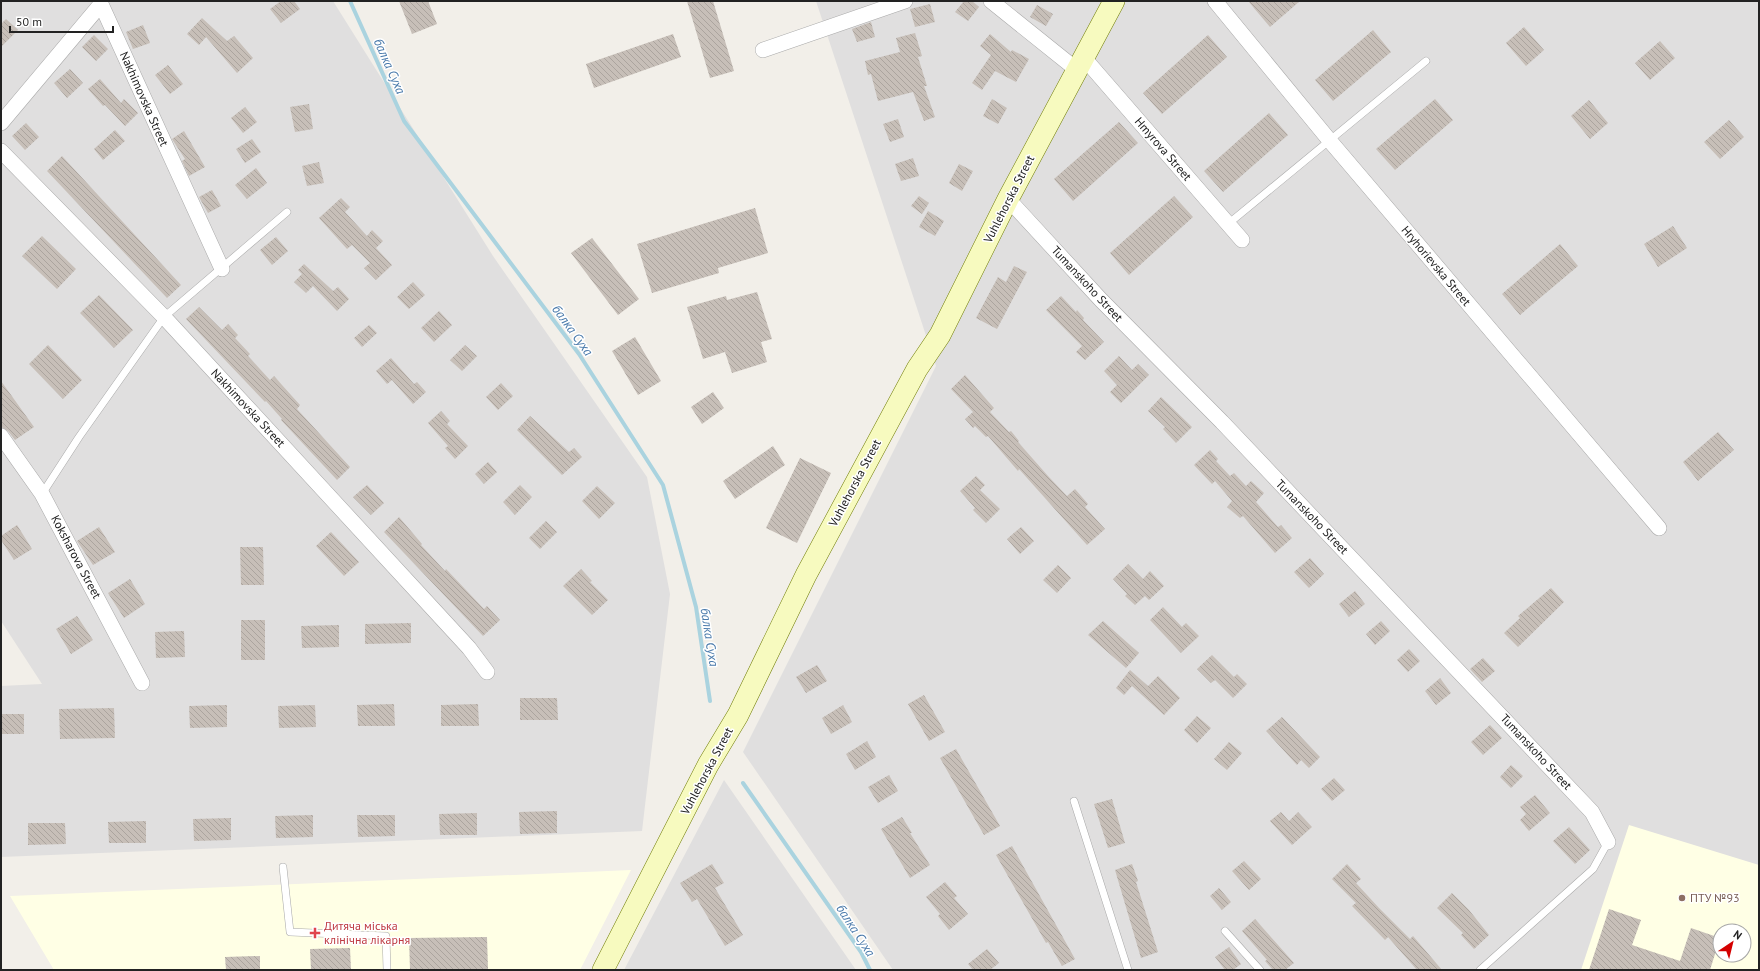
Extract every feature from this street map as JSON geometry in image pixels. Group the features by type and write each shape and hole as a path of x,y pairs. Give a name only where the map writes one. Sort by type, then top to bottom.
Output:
{"main road":[{"name":"Vuhlehorska Street","path":"603,970 708,765 738,716 806,575 917,369 940,335 1008,199 1114,1"}],"street":[{"path":"763,50 905,1"},
{"name":"Hmyrova Street","path":"991,1 1080,64 1242,240"},
{"name":"Hryhorievska Street","path":"1216,1 1330,141 1659,528"},
{"name":"Nakhimovska Street","path":"1,123 101,4 222,269"},
{"name":"Nakhimovska Street","path":"1,151 164,317 464,642 487,672"},
{"name":"Tumanskoho Street","path":"1008,199 1101,300 1222,422 1592,812 1608,842"},
{"name":"Koksharova Street","path":"1,436 42,494 142,683"}],"lane":[{"path":"1228,224 1426,61"},
{"path":"42,494 79,437 164,317 287,212"},
{"path":"1074,801 1128,970"},
{"path":"1480,970 1593,869 1608,842"},
{"path":"283,866 290,932 386,936 387,970"},
{"path":"1225,931 1260,970"}],"shaded area":[{"path":"1,1 333,1 493,256 647,477 670,594 642,831 1,857 1,686 42,684 1,621"},
{"path":"816,1 1759,1 1759,970 893,970 743,752 936,366"},
{"path":"724,780 856,970 624,970"},
{"name":"ПТУ №93","path":"1629,825 1759,865 1759,970 1581,970"},
{"name":"Дитяча міська клінічна лікарня","path":"631,870 580,970 54,970 10,896"}],"building":[{"path":"281,1 294,1 300,9 281,23 270,9"},
{"path":"399,1 428,1 437,24 412,34"},
{"path":"687,1 713,1 734,71 710,78"},
{"path":"964,1 972,1 979,7 968,21 955,12"},
{"path":"1248,1 1300,1 1270,27"},
{"path":"930,4 935,22 915,27 910,9"},
{"path":"1037,5 1053,14 1046,26 1030,17"},
{"path":"202,18 227,41 234,36 253,58 237,73 206,37 199,45 187,34"},
{"path":"6,19 18,30 1,47 1,24"},
{"path":"871,22 875,37 857,42 852,29"},
{"path":"143,25 150,43 133,49 126,32"},
{"path":"1524,27 1544,50 1526,66 1506,43"},
{"path":"1373,30 1391,52 1333,101 1315,80"},
{"path":"915,33 922,56 918,57 927,86 924,86 935,117 924,121 913,92 878,101 871,74 868,75 865,61 900,52 896,38"},
{"path":"673,34 681,57 594,88 586,64"},
{"path":"990,34 1011,52 1012,50 1029,59 1016,82 995,71 982,90 972,83 991,55 980,46"},
{"path":"94,35 108,49 96,61 82,47"},
{"path":"1208,35 1227,57 1162,114 1143,93"},
{"path":"1660,41 1675,58 1650,80 1635,63"},
{"path":"168,65 183,84 170,94 155,75"},
{"path":"70,69 83,83 67,98 54,83"},
{"path":"100,79 121,103 124,99 138,113 125,126 105,105 103,106 88,89"},
{"path":"992,99 1007,108 998,124 983,116"},
{"path":"1435,99 1453,120 1395,170 1376,149"},
{"path":"1589,100 1608,123 1590,139 1571,116"},
{"path":"309,104 313,129 295,132 290,107"},
{"path":"245,107 257,122 243,133 231,118"},
{"path":"1269,113 1288,135 1223,192 1204,171"},
{"path":"898,119 904,137 890,142 883,124"},
{"path":"1729,120 1744,137 1720,159 1704,142"},
{"path":"1119,122 1138,143 1073,201 1054,179"},
{"path":"26,123 39,137 25,150 12,136"},
{"path":"115,130 125,141 103,160 94,149"},
{"path":"184,131 205,167 189,176 182,161 185,159 172,139"},
{"path":"252,139 261,152 245,163 236,149"},
{"path":"62,156 181,285 167,298 47,171"},
{"path":"913,158 919,176 901,181 895,164"},
{"path":"319,162 324,183 307,186 302,166"},
{"path":"959,164 973,171 962,191 949,183"},
{"path":"256,168 267,183 247,199 235,185"},
{"path":"212,190 221,206 208,213 199,197"},
{"path":"919,196 929,203 922,214 911,206"},
{"path":"1174,196 1193,217 1129,275 1110,253"},
{"path":"341,198 350,207 345,212 367,236 372,230 383,241 376,248 392,265 376,280 364,268 370,263 352,245 347,249 319,218"},
{"path":"755,208 768,253 718,268 719,273 652,293 637,244"},
{"path":"928,211 944,221 935,236 919,227"},
{"path":"1673,226 1687,248 1658,267 1644,244"},
{"path":"42,236 76,269 57,289 22,256"},
{"path":"276,237 288,251 272,265 260,250"},
{"path":"592,238 639,299 618,315 571,253"},
{"path":"1560,244 1578,266 1520,315 1502,294"},
{"path":"304,264 333,291 338,287 349,299 337,311 313,286 306,293 294,282 302,274 298,270"},
{"path":"1014,266 1027,272 997,329 976,318 998,277 1006,282"},
{"path":"413,282 425,295 409,309 397,297"},
{"path":"757,292 772,339 761,342 767,362 732,373 725,352 703,359 687,307 726,296 727,300"},
{"path":"99,295 133,330 114,348 80,313"},
{"path":"1061,296 1076,312 1077,310 1084,318 1083,320 1104,342 1085,360 1076,352 1082,346 1046,310"},
{"path":"199,307 222,330 228,324 238,335 235,338 250,354 248,356 270,380 274,376 300,405 297,409 350,467 337,480 281,420 282,419 266,401 265,402 186,319"},
{"path":"439,311 452,325 434,342 421,328"},
{"path":"369,325 377,333 362,347 354,338"},
{"path":"635,337 661,381 638,395 612,351"},
{"path":"48,345 82,380 63,399 29,364"},
{"path":"465,345 477,356 462,371 450,360"},
{"path":"1119,356 1132,370 1138,364 1149,375 1121,403 1110,392 1117,385 1104,371"},
{"path":"391,358 414,384 417,382 426,392 413,404 392,380 387,384 376,371"},
{"path":"965,375 994,408 990,412 1009,432 1011,431 1019,441 1018,442 1067,496 1075,489 1088,504 1085,507 1105,529 1087,545 1019,469 1018,471 988,436 986,437 975,426 973,428 965,419 973,412 951,389"},
{"path":"1,381 34,427 15,440 8,431 1,427"},
{"path":"501,383 513,396 498,410 486,397"},
{"path":"713,392 724,408 702,424 691,407"},
{"path":"1161,397 1192,427 1176,443 1163,429 1165,427 1148,411"},
{"path":"441,411 450,421 447,424 468,446 455,459 445,448 448,446 428,423"},
{"path":"530,416 569,452 574,448 582,457 562,475 517,430"},
{"path":"1718,432 1734,450 1698,481 1683,462"},
{"path":"773,446 785,465 735,499 723,481"},
{"path":"1210,450 1218,459 1216,461 1230,476 1234,473 1246,486 1251,481 1264,493 1256,502 1278,527 1281,525 1292,538 1275,553 1243,516 1240,518 1227,507 1232,501 1215,481 1212,484 1194,465"},
{"path":"800,458 831,473 797,543 766,528"},
{"path":"488,462 497,472 484,484 475,474"},
{"path":"976,476 985,485 980,490 1000,509 986,523 973,510 975,508 960,491"},
{"path":"367,485 384,503 371,515 353,497"},
{"path":"520,485 532,497 515,515 503,502"},
{"path":"597,486 615,503 599,519 582,501"},
{"path":"399,517 422,544 421,545 445,571 446,569 484,609 487,606 500,620 483,636 384,532"},
{"path":"546,521 557,532 540,549 529,538"},
{"path":"17,525 32,549 14,560 1,540 1,536"},
{"path":"99,527 115,552 93,565 77,541"},
{"path":"1021,527 1034,541 1020,554 1007,539"},
{"path":"331,532 359,562 344,576 316,546"},
{"path":"240,547 263,547 264,585 241,585"},
{"path":"1310,558 1324,574 1309,588 1294,572"},
{"path":"1128,564 1143,579 1150,571 1164,586 1149,600 1145,596 1135,605 1125,596 1127,594 1113,579"},
{"path":"1058,565 1071,578 1057,593 1043,580"},
{"path":"581,569 592,581 590,582 608,600 592,615 563,586"},
{"path":"130,579 145,604 124,618 108,593"},
{"path":"1551,588 1564,602 1518,647 1504,633 1520,618 1518,616"},
{"path":"1355,591 1365,604 1349,617 1339,604"},
{"path":"1163,607 1182,627 1186,623 1199,636 1181,653 1150,620"},
{"path":"77,616 93,640 71,654 56,629"},
{"path":"241,620 265,620 265,660 241,660"},
{"path":"1103,621 1139,653 1126,668 1088,635"},
{"path":"1381,621 1390,631 1375,645 1366,634"},
{"path":"411,623 411,643 365,644 365,624"},
{"path":"339,625 339,647 302,648 301,626"},
{"path":"184,631 185,657 156,658 155,632"},
{"path":"1409,649 1420,661 1408,672 1397,660"},
{"path":"1212,655 1234,677 1237,674 1247,684 1233,698 1215,680 1211,683 1197,669"},
{"path":"1483,658 1495,671 1482,682 1470,669"},
{"path":"817,665 827,681 806,693 796,677"},
{"path":"1130,670 1148,686 1158,676 1180,698 1164,715 1132,686 1124,695 1116,688"},
{"path":"1440,678 1451,693 1436,705 1425,691"},
{"path":"924,695 945,732 929,741 908,704"},
{"path":"520,698 557,698 558,720 520,720"},
{"path":"394,704 395,726 358,726 357,705"},
{"path":"478,704 479,726 441,726 441,705"},
{"path":"227,705 227,727 190,728 189,706"},
{"path":"315,705 316,727 279,728 278,706"},
{"path":"843,705 852,722 831,734 822,718"},
{"path":"114,708 115,738 60,739 59,709"},
{"path":"1,714 24,714 24,734 1,734"},
{"path":"1197,716 1211,728 1197,743 1184,730"},
{"path":"1282,717 1320,757 1309,768 1301,760 1297,765 1266,731"},
{"path":"1490,725 1502,738 1483,755 1471,742"},
{"path":"867,741 876,757 855,770 846,754"},
{"path":"1229,742 1242,753 1227,770 1214,759"},
{"path":"956,749 1000,826 984,835 940,758"},
{"path":"1511,765 1523,776 1511,788 1500,777"},
{"path":"889,775 898,791 878,803 868,787"},
{"path":"1334,778 1345,790 1332,801 1321,789"},
{"path":"1535,795 1550,813 1529,831 1520,820 1526,814 1520,807"},
{"path":"1112,799 1125,843 1108,848 1094,804"},
{"path":"557,811 557,833 520,834 519,812"},
{"path":"1281,812 1289,821 1298,812 1312,827 1292,845 1270,821"},
{"path":"477,813 477,835 440,835 439,814"},
{"path":"313,815 313,837 276,838 275,816"},
{"path":"357,815 395,815 395,836 358,837"},
{"path":"902,817 930,865 910,878 881,829"},
{"path":"231,818 231,840 194,841 193,819"},
{"path":"146,821 146,843 109,843 108,822"},
{"path":"28,823 65,823 66,844 28,845"},
{"path":"1569,827 1590,850 1575,864 1553,841"},
{"path":"1012,846 1075,959 1062,966 1048,942 1046,943 996,855"},
{"path":"1244,861 1261,879 1249,890 1232,871"},
{"path":"712,864 724,883 715,888 743,935 725,946 697,899 692,902 680,883"},
{"path":"1132,864 1138,881 1136,882 1158,952 1141,958 1115,870"},
{"path":"1347,864 1361,879 1356,883 1410,939 1413,936 1442,970 1417,970 1388,937 1385,940 1352,906 1356,903 1332,879"},
{"path":"945,882 957,896 954,898 968,914 949,930 938,916 940,914 926,897"},
{"path":"1219,888 1231,902 1222,910 1210,896"},
{"path":"1452,893 1469,910 1489,935 1474,949 1461,935 1463,933 1437,908"},
{"path":"1609,909 1641,920 1632,945 1680,961 1691,928 1712,935 1712,963 1710,970 1589,970"},
{"path":"1255,919 1294,963 1285,970 1273,970 1265,961 1267,960 1242,931"},
{"path":"487,937 488,969 410,970 409,938"},
{"path":"1229,947 1241,964 1233,970 1225,970 1215,957"},
{"path":"350,948 351,970 311,970 310,949"},
{"path":"987,949 999,963 990,970 973,970 968,964"},
{"path":"260,956 260,970 226,970 225,957"}],"waterway":[{"name":"балка Суха","path":"350,1 404,121 579,354 663,485 696,607 710,701"},
{"name":"балка Суха","path":"743,783 861,952 870,970"}],"place":[{"name":"ПТУ №93","path":"1682,898"},
{"name":"Дитяча міська клінічна лікарня","path":"315,933"}]}
